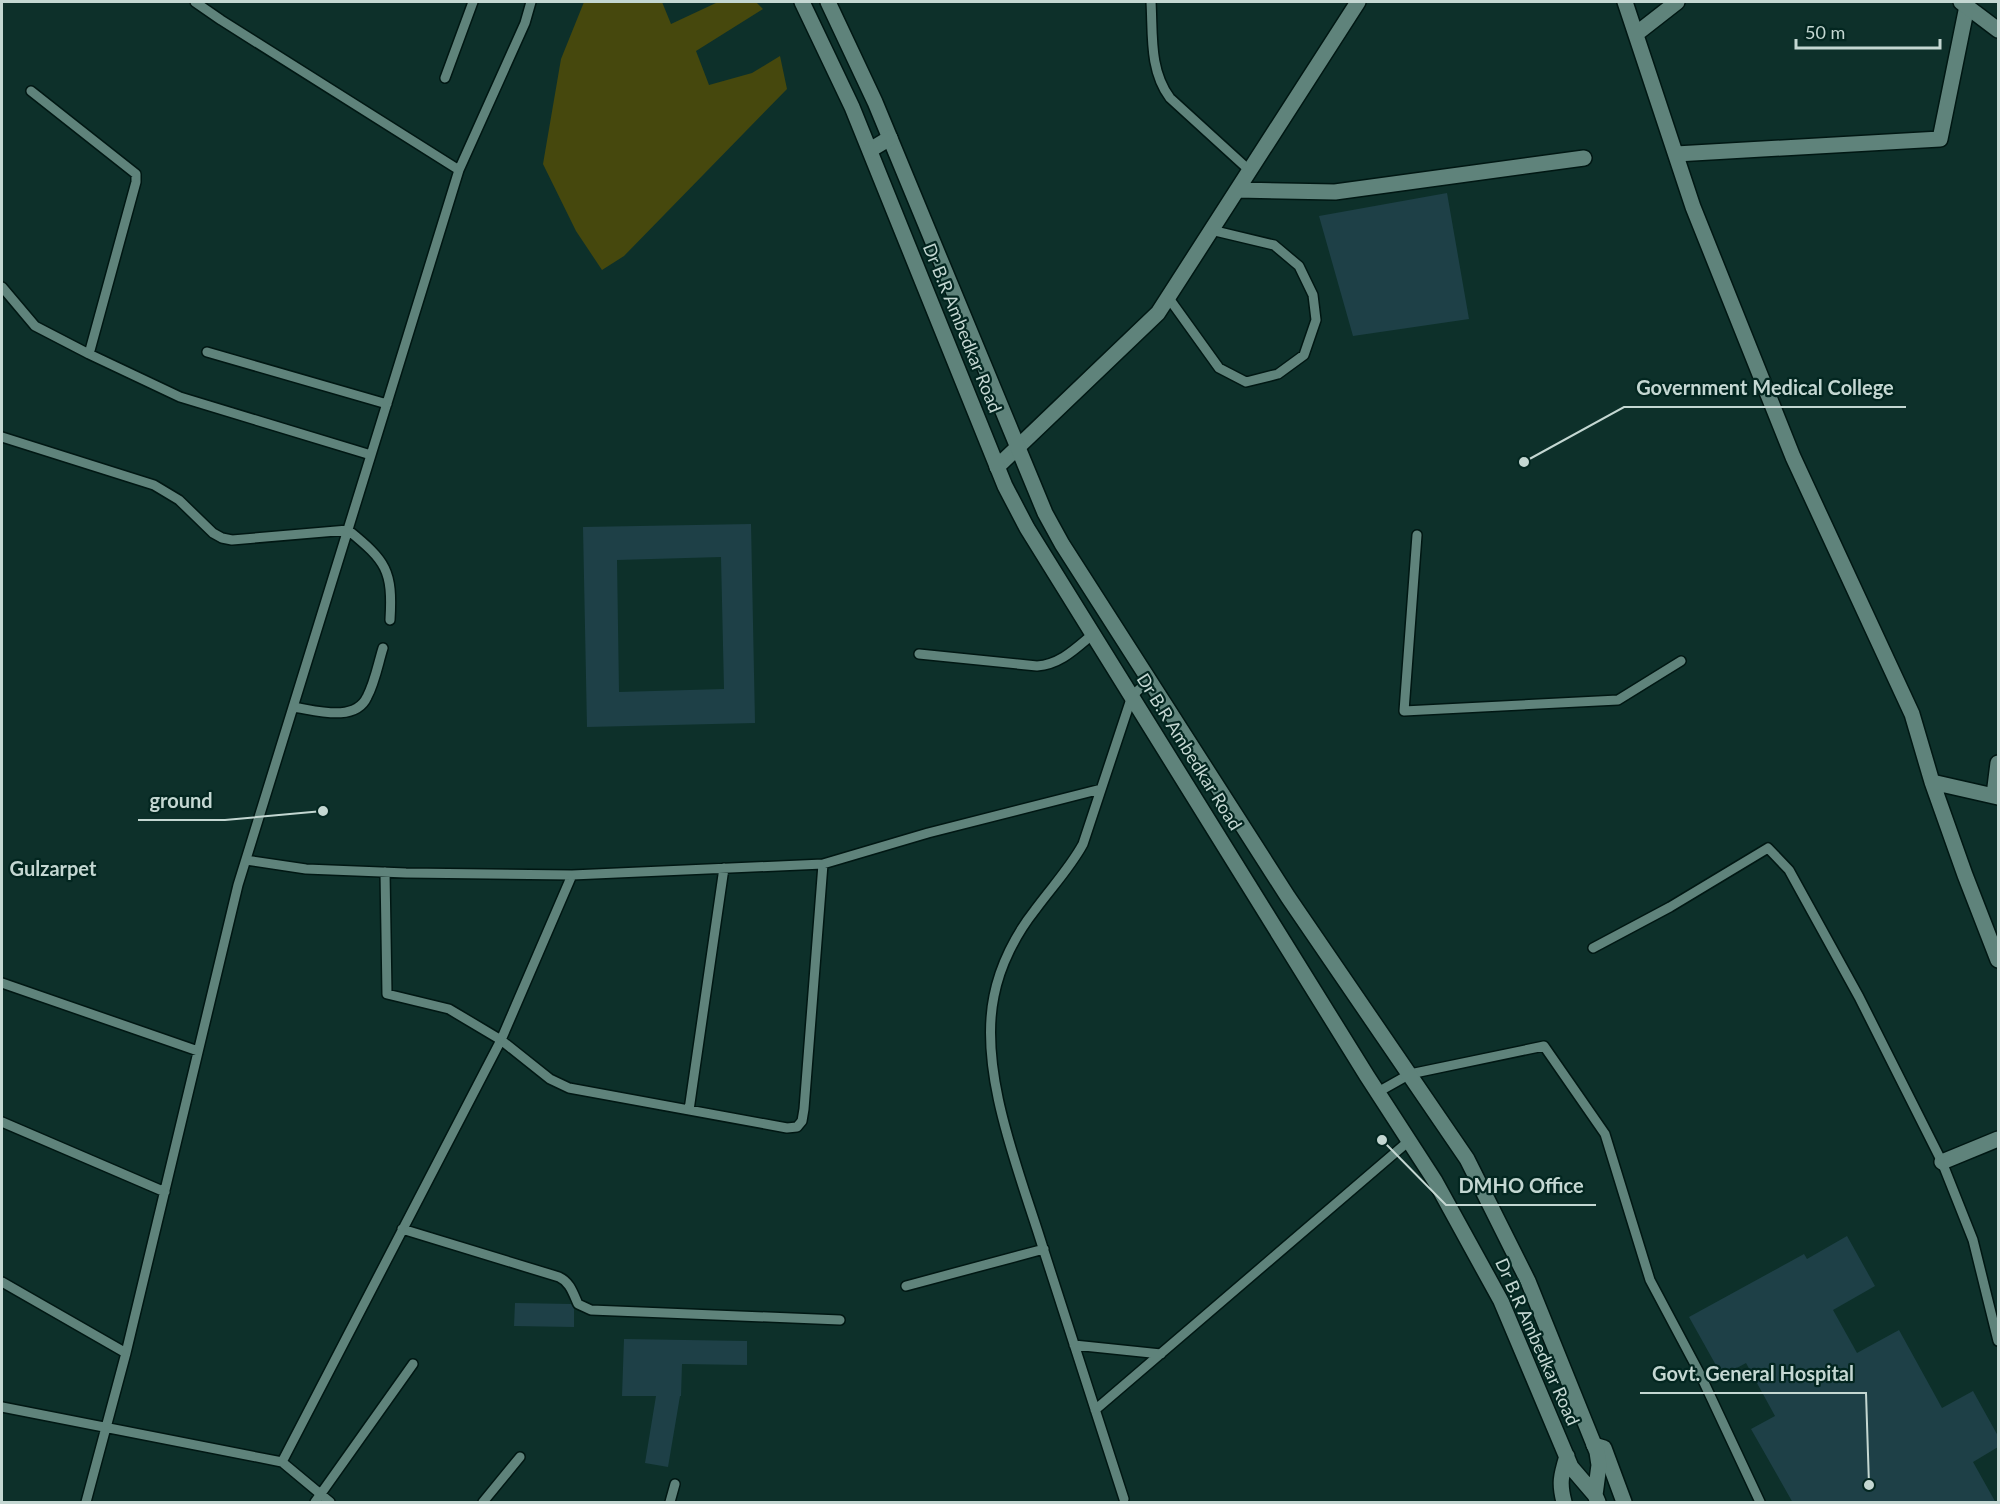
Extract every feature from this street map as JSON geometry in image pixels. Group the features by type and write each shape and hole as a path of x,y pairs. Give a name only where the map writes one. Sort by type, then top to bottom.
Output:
{"street":[{"name":"Dr B.R Ambedkar Road","path":"802,2 870,150 997,467 1027,528 1378,1092 1436,1181 1501,1301 1571,1467 1596,1499"},
{"name":"Dr B.R Ambedkar Road","path":"828,2 890,138 1037,498 1062,544 1288,897 1467,1159 1488,1197 1528,1281 1594,1444 1599,1465 1596,1499"},
{"path":"997,467 1158,313 1358,2"},
{"path":"1625,2 1693,207 1793,457 1912,714 1932,782 1998,960"},
{"path":"1636,34 1677,2"},
{"path":"1676,154 1940,139 1964,4 1998,30"},
{"path":"870,150 890,138"},
{"path":"1236,190 1335,192 1584,158"},
{"path":"1932,782 1996,796 1998,763"},
{"path":"1942,1162 1998,1139"},
{"path":"1594,1444 1604,1448 1624,1503"},
{"path":"1564,1503 1560,1486 1567,1456"}],"lane":[{"path":"195,2 459,170"},
{"path":"445,78 473,2"},
{"path":"86,1503 126,1353 238,885 459,170 525,23 531,2"},
{"path":"1151,2 1155,68 1161,87 1170,98 1249,170"},
{"path":"31,91 136,174 136,182 89,354"},
{"path":"1168,297 1219,368 1246,382 1278,374 1304,355 1317,320 1313,295 1299,266 1274,245 1211,230"},
{"path":"2,287 35,326 180,397 371,455"},
{"path":"207,351 387,404"},
{"path":"2,437 154,485 178,500 213,533 222,538 232,540 348,530 373,550 389,576 390,620"},
{"path":"1417,535 1404,711 1618,700 1681,661"},
{"path":"920,654 1037,666 1049,665 1059,661 1094,634"},
{"path":"293,707 341,713 360,707 367,698 383,648"},
{"path":"1124,1499 1010,1141 994,1079 990,1024 994,995 1003,967 1020,931 1079,852 1132,696 1149,680"},
{"path":"246,860 306,868 385,872 572,875 823,864 928,833 1101,789"},
{"path":"1593,948 1670,907 1768,848 1789,870 1859,997 1942,1162 1973,1240 1998,1341"},
{"path":"385,872 387,994 449,1010 501,1040 550,1079 569,1088 787,1128 797,1126 802,1121 823,864"},
{"path":"689,1110 724,868"},
{"path":"282,1462 501,1040 572,875"},
{"path":"2,983 198,1051"},
{"path":"1378,1092 1410,1074 1544,1046 1605,1134 1650,1280 1700,1374 1760,1503"},
{"path":"2,1122 165,1192"},
{"path":"1095,1410 1410,1140"},
{"path":"402,1229 559,1277 565,1280 578,1304 591,1310 840,1320"},
{"path":"906,1286 1044,1249"},
{"path":"2,1282 126,1353"},
{"path":"1074,1345 1161,1354"},
{"path":"317,1498 413,1364"},
{"path":"2,1407 282,1462 317,1498 330,1503"},
{"path":"483,1503 520,1457"},
{"path":"670,1503 675,1484"}],"shaded area":[{"path":"584,2 662,2 671,24 718,2 756,2 763,9 696,51 709,85 752,73 780,56 787,89 624,256 602,270 576,231 543,164 561,59"}],"building":[{"path":"1447,193 1469,319 1353,336 1319,216"},
{"path":"751,524 755,723 587,727 583,527","holes":["721,557 724,689 619,692 617,560"]},
{"path":"1847,1236 1875,1286 1833,1310 1857,1353 1899,1330 1942,1408 1973,1391 1998,1436 1998,1447 1973,1462 1996,1503 1793,1503 1751,1429 1775,1416 1746,1363 1722,1376 1689,1317 1804,1254 1807,1259"},
{"path":"515,1303 571,1304 574,1309 574,1327 514,1326"},
{"path":"624,1339 747,1341 747,1365 682,1364 681,1396 668,1467 645,1463 656,1396 622,1396"}],"place":[{"name":"Government Medical College","path":"1524,462"},
{"name":"ground","path":"323,811"},
{"name":"DMHO Office","path":"1382,1140"},
{"name":"Govt. General Hospital","path":"1869,1485"}],"district":[{"name":"Gulzarpet","path":"53,869"}]}
